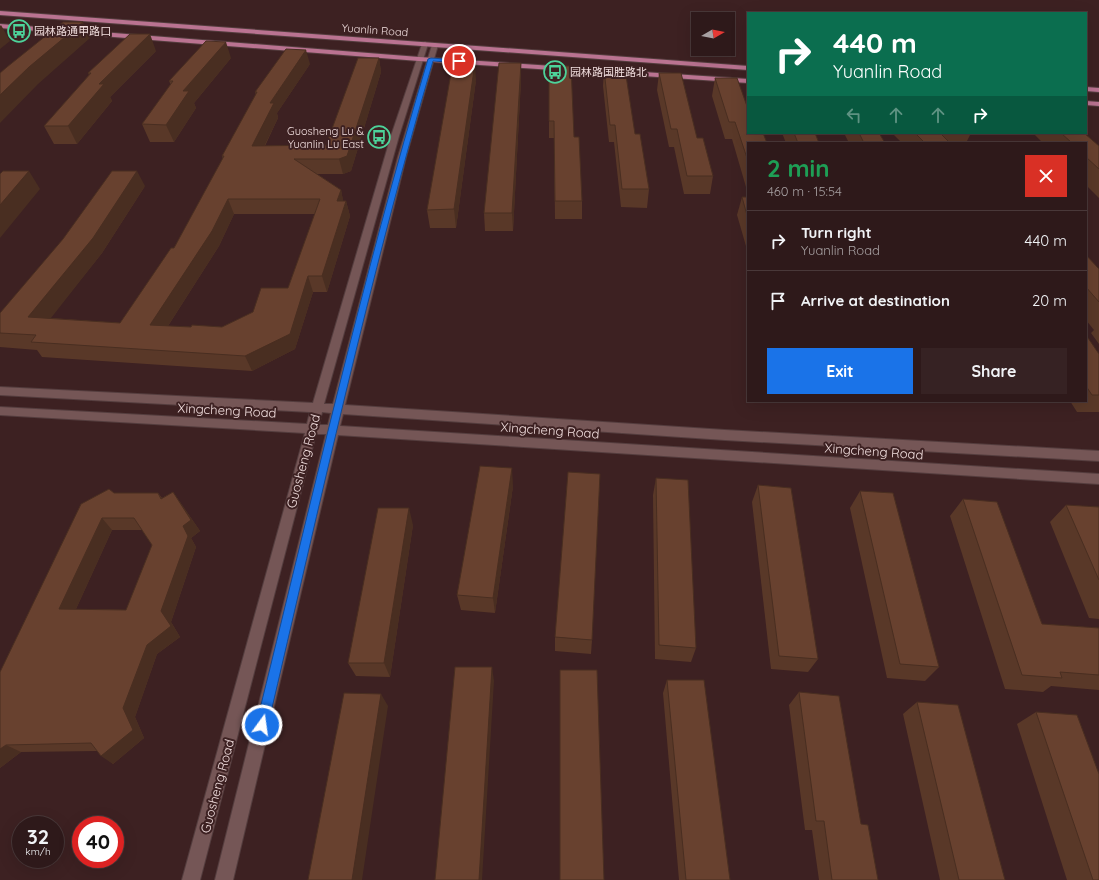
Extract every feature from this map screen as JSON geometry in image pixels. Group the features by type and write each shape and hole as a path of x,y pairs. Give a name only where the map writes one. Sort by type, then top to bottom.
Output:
{"main road":[{"name":"Yuanlin Road","path":"0,13 747,68"},
{"name":"Yuanlin Road","path":"0,26 425,59 747,81"},
{"path":"1087,90 1099,90"},
{"path":"1087,103 1099,104"}],"street":[{"name":"Guosheng Road","path":"224,880 334,431 338,409 402,157 425,59 425,44"},
{"name":"Guosheng Road","path":"192,880 317,409 394,136 425,59 435,45"},
{"name":"Xingcheng Road","path":"0,391 338,409 725,435 1099,456"},
{"name":"Xingcheng Road","path":"0,411 312,429 1099,479"}],"building":[{"path":"63,22 83,22 29,67 0,95 0,73"},
{"path":"130,34 150,34 99,84 104,84 68,126 44,126 91,73 88,73"},
{"path":"206,41 226,42 183,91 189,91 166,125 142,124 173,81 169,81"},
{"path":"286,49 306,50 270,103 274,103 252,146 326,145 358,58 379,58 347,156 339,159 294,159 341,190 337,201 346,201 322,276 308,276 290,334 245,356 31,342 36,335 0,333 0,313 63,239 112,171 137,171 93,238 28,317 120,323 171,248 174,248 257,92 255,92","holes":["228,199 320,199 288,288 261,288 253,312 222,327 150,325 212,231"]},
{"path":"453,62 475,62 454,209 427,210"},
{"path":"499,63 521,63 512,213 484,213"},
{"path":"549,66 571,66 574,137 579,137 582,201 555,201 554,121 549,121"},
{"path":"604,69 625,69 635,134 640,134 649,189 622,189 615,125 610,125"},
{"path":"659,73 681,73 697,138 703,138 713,176 687,176 677,129 671,129"},
{"path":"715,78 737,78 747,106 747,134 763,134 767,142 747,142 747,158 735,122 729,122"},
{"path":"794,134 815,134 819,142 798,142"},
{"path":"860,134 880,134 884,142 864,142"},
{"path":"916,134 941,134 949,142 924,142"},
{"path":"1062,134 1085,134 1099,146 1099,169 1087,158 1087,142 1071,142"},
{"path":"3,171 29,171 0,205 0,174"},
{"path":"742,197 747,197 747,215"},
{"path":"1087,256 1099,269 1099,302 1087,288"},
{"path":"1087,336 1099,354 1099,395 1092,395 1087,388"},
{"path":"480,466 512,468 493,598 457,595"},
{"path":"568,472 600,474 592,640 555,637"},
{"path":"656,478 688,480 696,648 659,645"},
{"path":"758,485 791,488 818,659 779,656"},
{"path":"109,489 114,493 158,493 161,499 173,492 191,520 183,526 188,536 161,611 171,626 147,645 123,708 133,730 101,756 91,743 6,745 0,749 0,672 81,504","holes":["102,518 134,518 152,545 126,610 59,609"]},
{"path":"860,491 893,493 939,667 900,664"},
{"path":"963,499 997,502 1042,624 1099,628 1099,675 1060,672 1062,678 1022,675"},
{"path":"1066,505 1099,507 1099,580"},
{"path":"378,508 409,508 384,663 348,663"},
{"path":"455,667 492,667 479,880 435,880"},
{"path":"560,670 597,670 604,880 560,880"},
{"path":"667,680 704,680 730,880 686,880"},
{"path":"799,692 839,696 861,824 868,825 878,880 832,880 824,821 816,821"},
{"path":"344,693 381,694 352,880 308,880"},
{"path":"917,702 958,705 1005,880 959,880"},
{"path":"1036,712 1077,715 1099,774 1099,880 1093,880"}],"place":[{"name":"园林路通甲路口","path":"19,31"},
{"name":"园林路国胜路北","path":"555,72"},
{"name":"Guosheng Lu & Yuanlin Lu East","path":"379,137"}],"route":[{"path":"262,725 334,431 338,409 402,157 431,59 459,61"}]}
